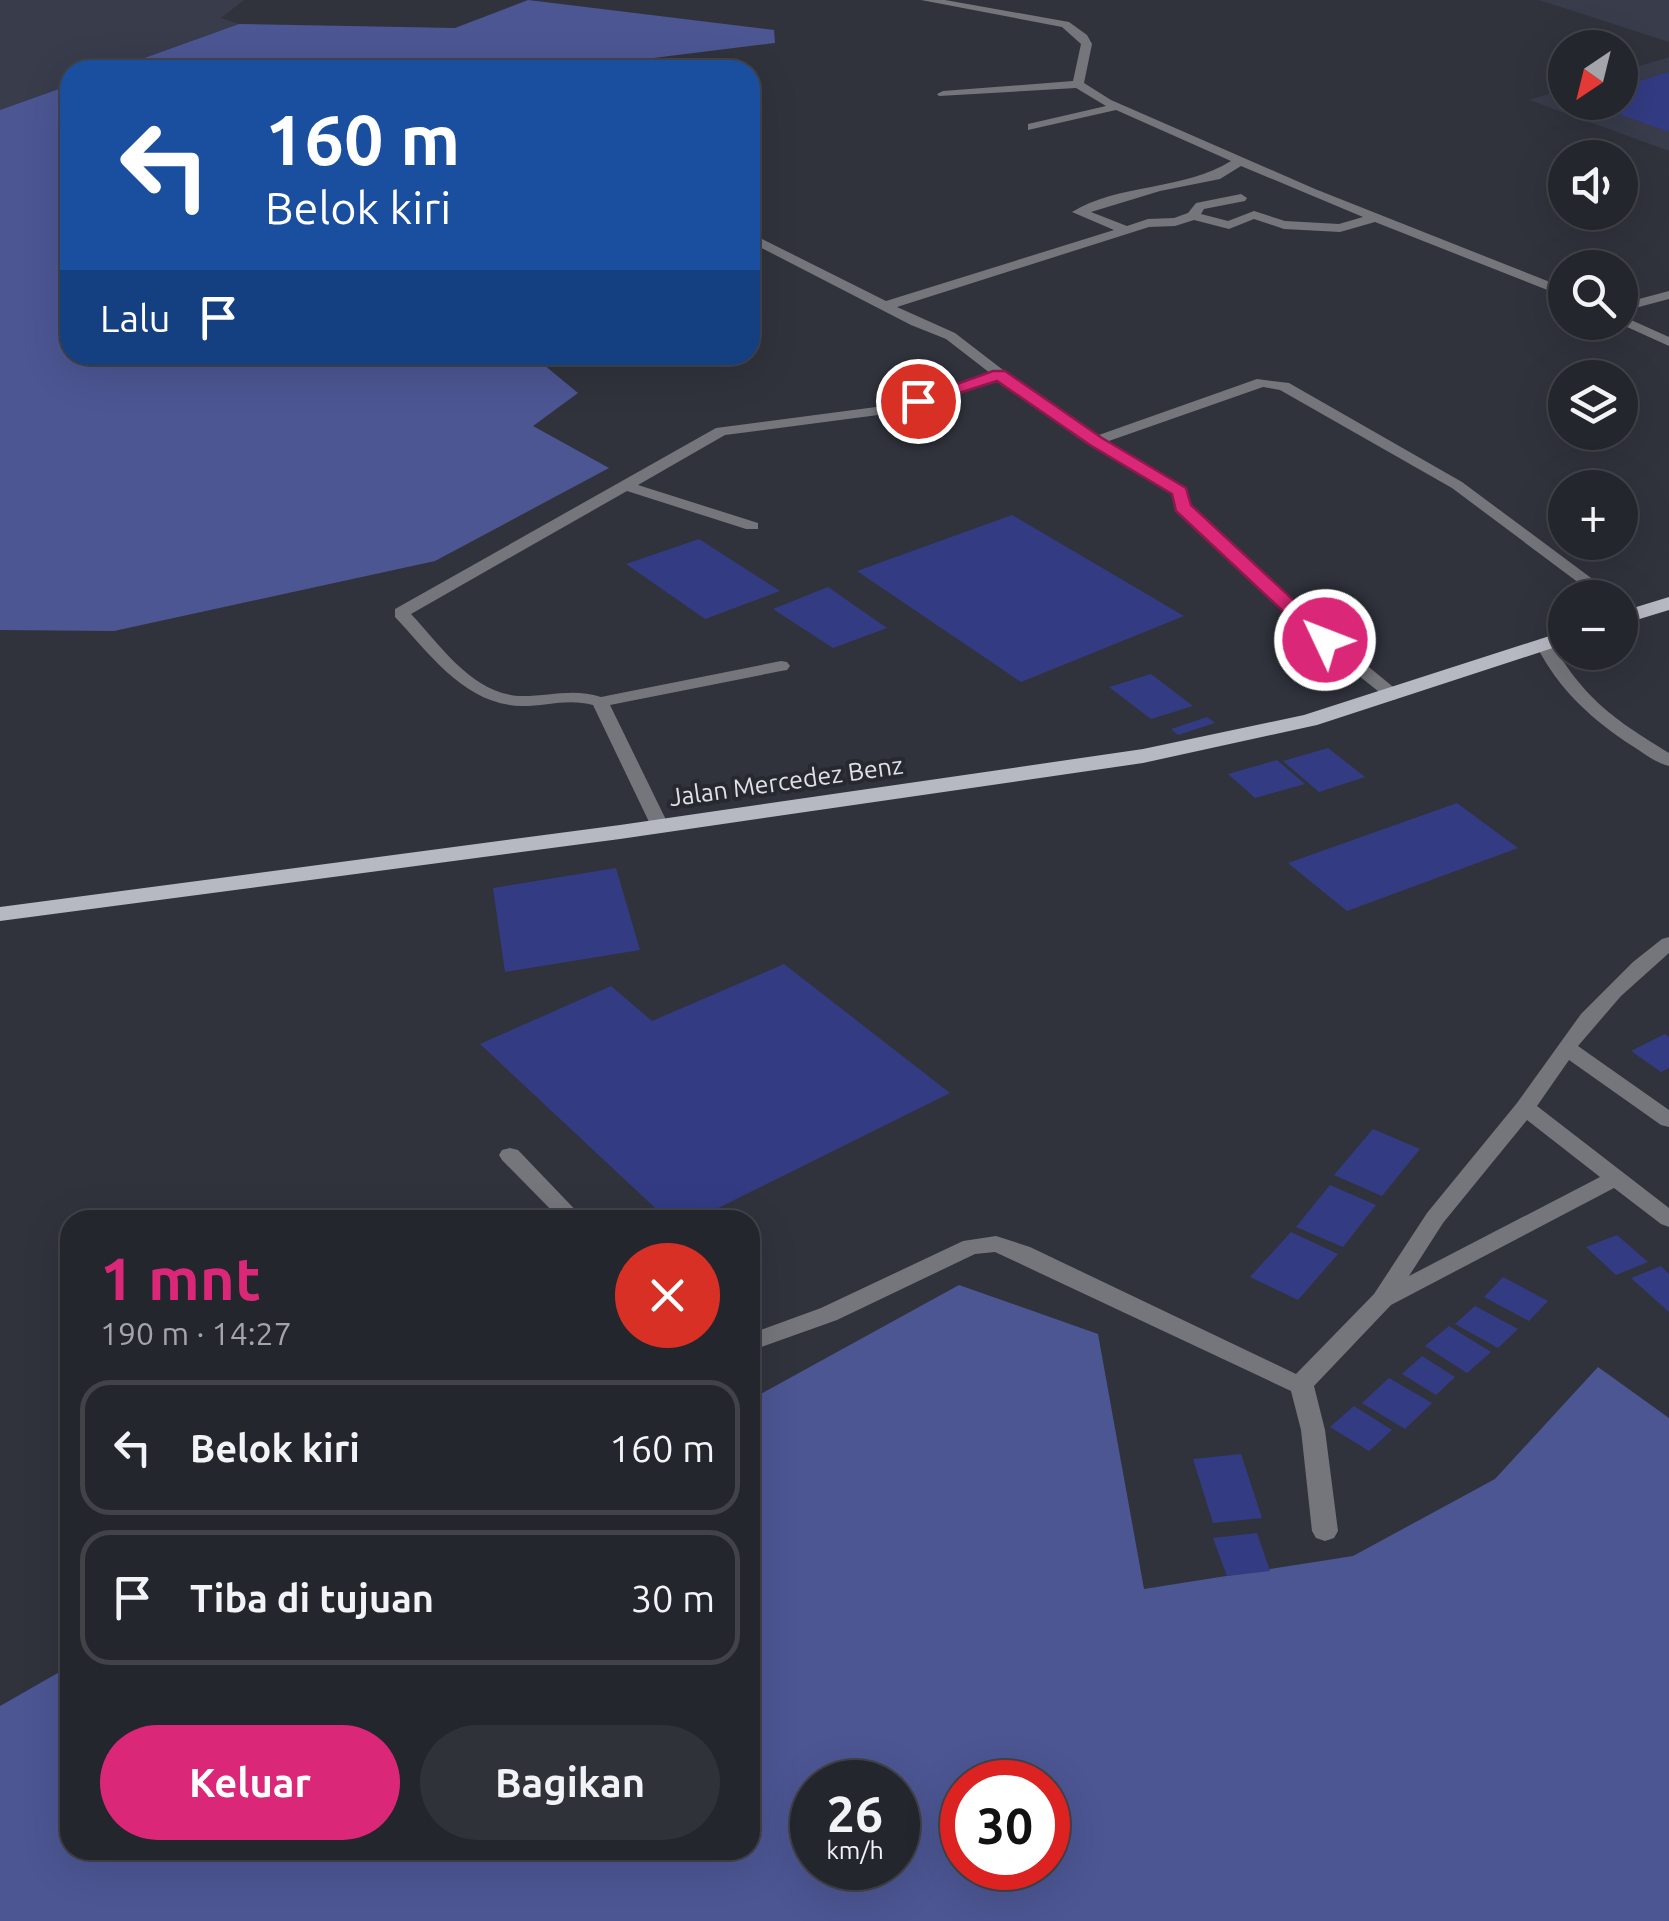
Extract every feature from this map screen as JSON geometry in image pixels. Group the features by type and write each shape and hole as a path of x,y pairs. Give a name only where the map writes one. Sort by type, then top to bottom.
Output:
{"main road":[{"path":"1638,609 1669,603"},
{"name":"Jalan Mercedez Benz","path":"0,914 660,826 1143,756 1309,720 1548,643"}],"street":[{"path":"926,0 1052,19 1082,33 1088,52 1078,84"},
{"path":"979,7 998,0"},
{"path":"942,94 1078,84 1116,107 1548,286"},
{"path":"1032,128 1116,107"},
{"path":"1127,230 1078,212 1158,188 1216,176 1241,160"},
{"path":"1193,216 1200,206 1241,198"},
{"path":"885,306 1127,230 1193,216 1220,225 1254,215 1284,226 1322,228 1378,217"},
{"path":"760,242 916,322 938,327 1096,442 1180,492 1183,507 1325,640 1394,695"},
{"path":"1638,303 1669,295"},
{"path":"1638,327 1669,342"},
{"path":"781,666 600,702 580,695 519,702 475,688 401,613 721,430 901,408 999,375"},
{"path":"1096,442 1262,382 1284,386 1457,485 1586,580"},
{"path":"627,486 752,526"},
{"path":"1564,670 1572,692 1605,720 1669,761"},
{"path":"600,702 660,826"},
{"path":"1301,1384 1382,1300 1435,1218 1525,1108 1586,1021 1630,975 1669,943"},
{"path":"1566,1048 1669,1120"},
{"path":"1525,1108 1669,1219"},
{"path":"510,1156 564,1210"},
{"path":"1382,1300 1614,1179"},
{"path":"760,1338 829,1314 971,1247 996,1244 1083,1280 1289,1382 1301,1384"},
{"path":"1301,1384 1314,1430 1326,1531"}],"shaded area":[{"path":"0,0 244,0 221,18 239,24 139,60 60,60 60,89 0,110"},
{"path":"528,0 774,30 775,43 637,60 139,60 239,24 455,28"},
{"path":"1539,0 1669,0 1669,42"},
{"path":"1669,57 1669,151 1584,120 1638,120 1638,66"},
{"path":"60,89 60,365 544,365 578,393 533,426 609,468 435,561 114,631 0,630 0,110"},
{"path":"1548,94 1548,107 1529,100"},
{"path":"959,1285 1098,1334 1144,1589 1353,1556 1495,1479 1598,1367 1669,1418 1669,1921 0,1921 0,1706 60,1672 60,1860 760,1860 760,1394"}],"building":[{"path":"1669,72 1669,132 1635,120 1638,81"},
{"path":"1012,515 1184,616 1021,682 857,571"},
{"path":"699,539 780,591 705,619 626,564"},
{"path":"828,587 887,628 833,648 773,609"},
{"path":"1151,674 1193,706 1151,719 1109,687"},
{"path":"1207,717 1215,723 1178,735 1171,729"},
{"path":"1328,748 1365,777 1319,792 1283,761"},
{"path":"1277,760 1305,784 1255,798 1228,774"},
{"path":"1457,803 1518,848 1347,911 1288,863"},
{"path":"616,868 640,950 505,972 493,888"},
{"path":"784,964 950,1093 714,1210 657,1210 480,1044 611,986 652,1021"},
{"path":"1665,1034 1669,1037 1669,1068 1661,1072 1631,1051"},
{"path":"1373,1129 1420,1149 1382,1196 1334,1175"},
{"path":"1330,1185 1376,1205 1343,1247 1296,1227"},
{"path":"1291,1232 1338,1254 1298,1300 1250,1277"},
{"path":"1617,1235 1648,1262 1616,1275 1586,1247"},
{"path":"1661,1266 1669,1274 1669,1312 1631,1278"},
{"path":"1503,1277 1548,1301 1529,1321 1484,1297"},
{"path":"1475,1306 1518,1329 1498,1348 1455,1324"},
{"path":"1449,1326 1491,1352 1467,1373 1425,1346"},
{"path":"1422,1356 1455,1377 1436,1395 1402,1374"},
{"path":"1389,1378 1432,1403 1405,1429 1362,1403"},
{"path":"1354,1406 1392,1430 1369,1451 1330,1427"},
{"path":"1241,1454 1262,1518 1213,1523 1193,1459"},
{"path":"1257,1533 1270,1571 1227,1576 1213,1538"}],"route":[{"path":"918,401 999,375 1096,442 1180,492 1183,507 1325,640"}]}
